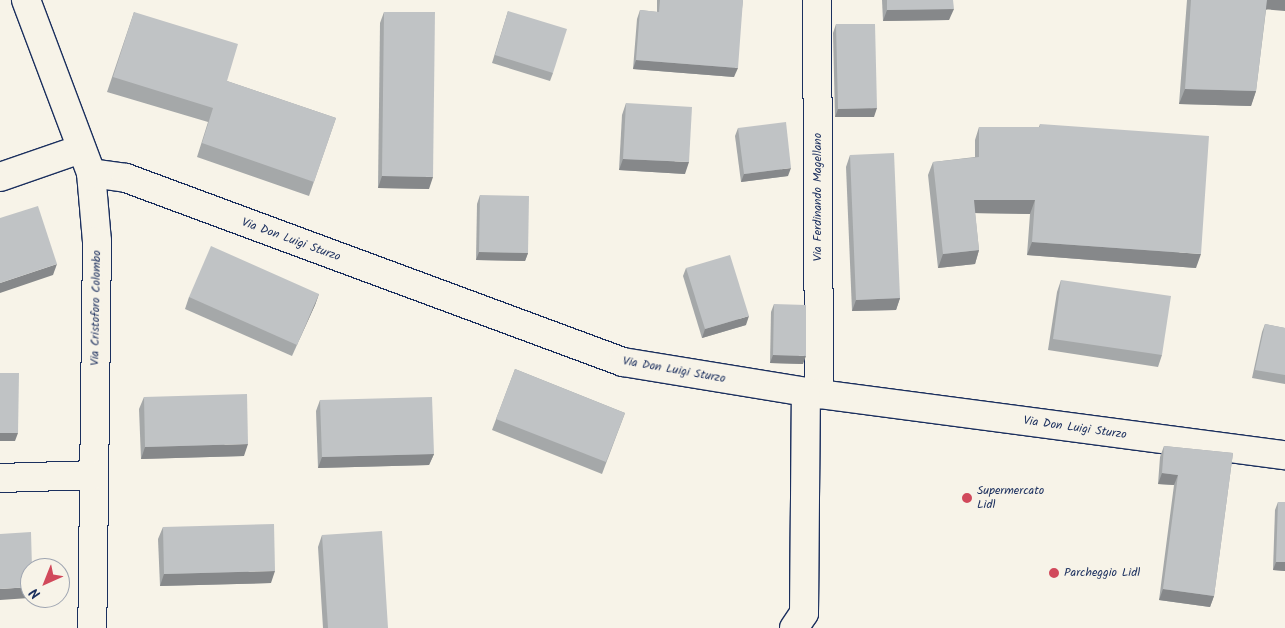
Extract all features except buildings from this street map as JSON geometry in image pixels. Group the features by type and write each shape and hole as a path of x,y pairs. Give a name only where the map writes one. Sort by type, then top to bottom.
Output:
{"street":[{"name":"Via Cristoforo Colombo","path":"26,0 86,161 97,241 92,628"},
{"name":"Via Ferdinando Magellano","path":"794,628 804,613 813,393 817,0"},
{"path":"0,177 86,161"},
{"name":"Via Don Luigi Sturzo","path":"86,161 126,178 623,362 813,393 1285,455"},
{"path":"0,478 94,475"}],"place":[{"name":"Supermercato Lidl","path":"967,498"},
{"name":"Parcheggio Lidl","path":"1054,573"}]}
